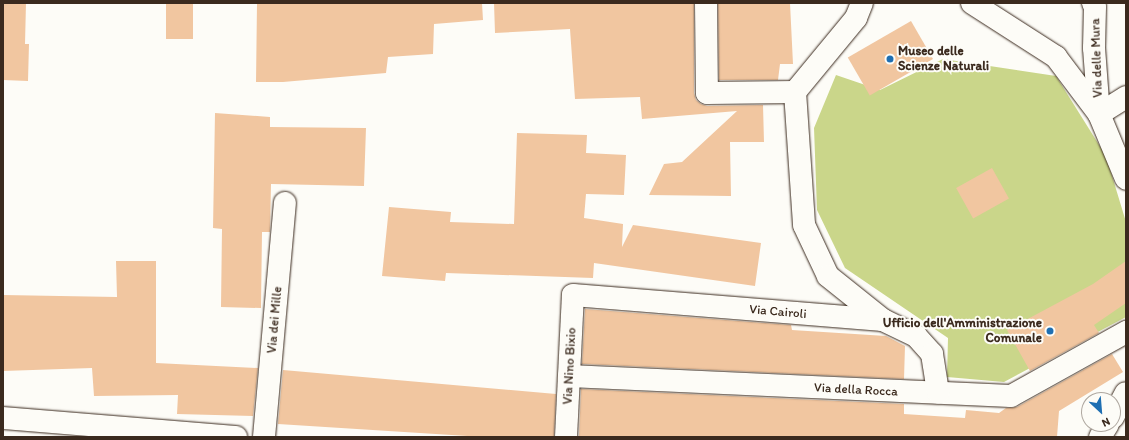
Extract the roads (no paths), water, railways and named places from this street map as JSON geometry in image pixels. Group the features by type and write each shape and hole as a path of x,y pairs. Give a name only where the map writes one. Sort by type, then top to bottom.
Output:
{"street":[{"path":"706,3 707,93 795,92"},
{"path":"862,3 856,18 795,92 804,225 828,276 883,320"},
{"path":"972,3 1056,57 1100,114 1126,179"},
{"name":"Via delle Mura","path":"1093,3 1095,7 1094,48 1100,114"},
{"path":"1100,114 1126,97"},
{"name":"Via dei Mille","path":"264,437 286,203"},
{"name":"Via Cairoli","path":"573,295 883,320 916,336 932,354 938,393"},
{"name":"Via Nino Bixio","path":"566,437 573,295"},
{"name":"Via della Rocca","path":"569,376 1010,396 1126,332"},
{"path":"1121,402 1126,393"},
{"path":"3,418 101,431 236,437"}],"place":[{"name":"Museo delle Scienze Naturali","path":"890,59"},
{"name":"Ufficio dell'Amministrazione Comunale","path":"1050,331"}]}
